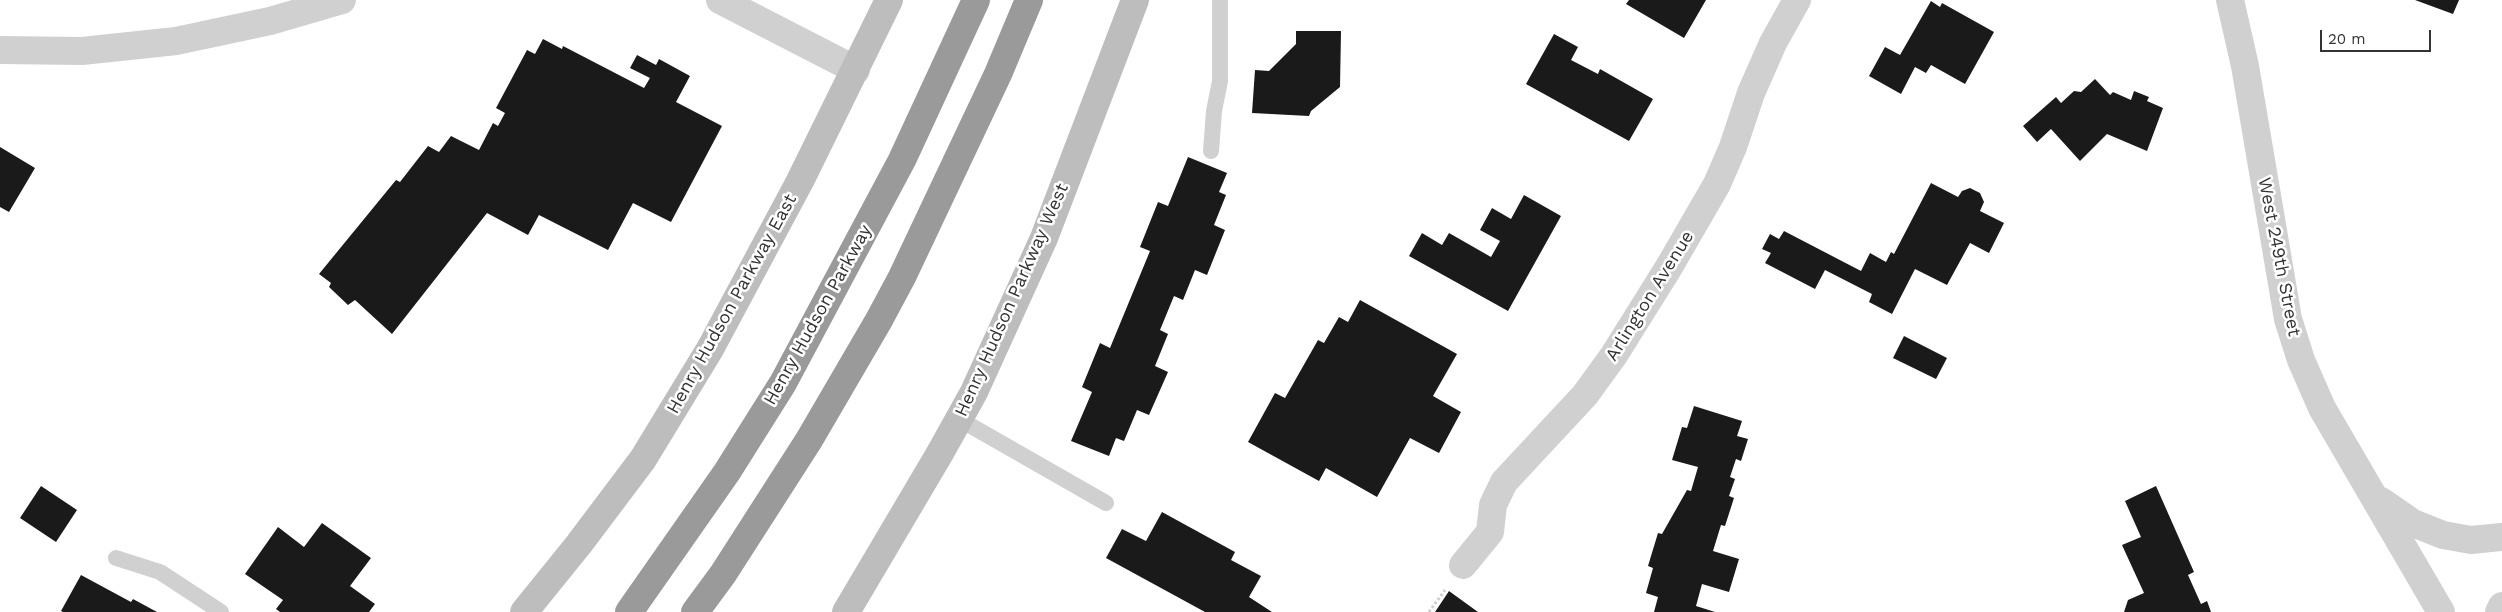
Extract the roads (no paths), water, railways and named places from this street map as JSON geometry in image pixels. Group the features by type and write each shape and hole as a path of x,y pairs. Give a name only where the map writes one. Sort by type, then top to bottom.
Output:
{"highway":[{"name":"Henry Hudson Parkway","path":"629,612 685,534 783,383 902,160 976,0"},
{"path":"902,277 998,74 1030,0"},
{"path":"695,612 723,574 809,440 902,277 1047,0"}],"main road":[{"name":"Henry Hudson Parkway East","path":"524,612 580,544 643,459 710,349 856,70 889,0"},
{"name":"Henry Hudson Parkway West","path":"846,612 959,419 986,366 1044,238 1135,0"}],"street":[{"path":"0,50 82,51 176,41 270,21 342,0"},
{"path":"720,0 856,70"},
{"name":"Arlington Avenue","path":"1463,565 1490,532 1493,505 1504,482 1585,395 1614,355 1674,259 1717,184 1733,148 1754,85 1773,43 1797,0"},
{"name":"West 249th Street","path":"2230,0 2245,66 2288,319 2301,360 2322,408 2441,612"},
{"name":"West 249th Street","path":"2376,498 2413,523 2444,535 2471,540 2502,537"},
{"path":"2499,612 2502,606"}],"lane":[{"path":"1211,151 1214,111 1220,81 1220,0"},
{"path":"959,419 1106,503"},
{"path":"116,558 160,572 221,612"}]}
